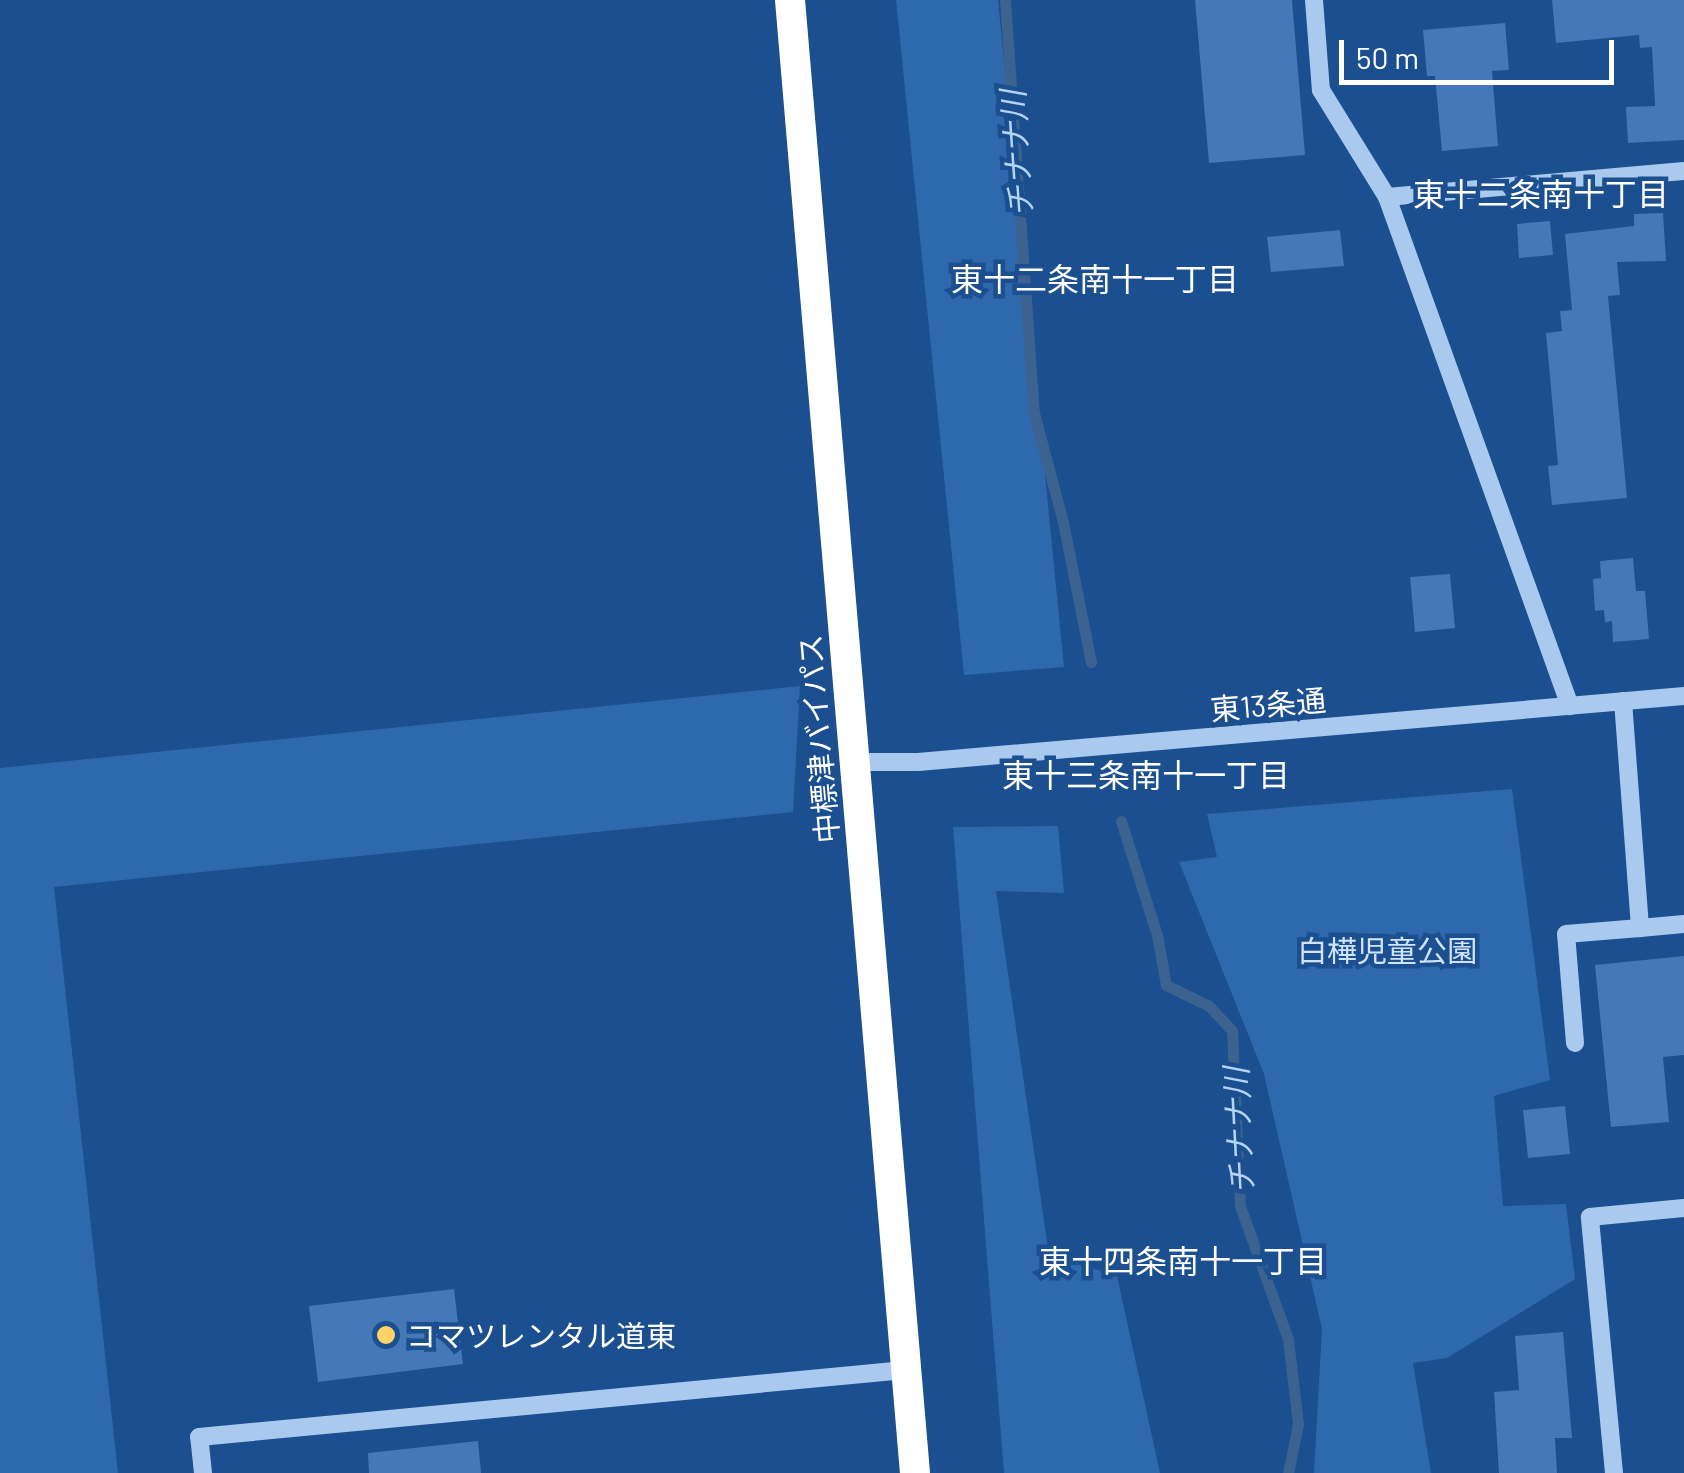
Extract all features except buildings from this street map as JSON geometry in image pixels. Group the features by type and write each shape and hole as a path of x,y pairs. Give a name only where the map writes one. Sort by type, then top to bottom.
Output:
{"highway":[{"name":"中標津バイパス","path":"790,0 914,1473"}],"street":[{"path":"1314,0 1320,90 1388,197 1570,706"},
{"path":"1388,197 1684,171"},
{"name":"東13条通","path":"856,762 918,762 1684,696"},
{"path":"1623,701 1640,928"},
{"path":"1575,1043 1566,934 1684,924"},
{"path":"1614,1473 1590,1218 1684,1208"},
{"path":"202,1473 199,1437 906,1370"}],"green space":[{"path":"896,0 998,0 1064,667 964,675"},
{"path":"800,686 793,812 54,887 118,1473 0,1473 0,768"},
{"name":"白樺児童公園","path":"1512,789 1550,1080 1494,1096 1503,1206 1566,1204 1575,1279 1447,1358 1413,1363 1431,1473 1314,1473 1322,1329 1264,1074 1179,862 1217,857 1207,814"},
{"path":"1058,826 1064,893 996,891 1049,1255 1117,1276 1160,1473 1004,1473 953,827"}],"waterway":[{"name":"チナナ川","path":"1005,0 1034,413 1063,522 1091,662"},
{"name":"チナナ川","path":"1121,821 1157,935 1166,985 1209,1006 1232,1031 1240,1206 1288,1339 1298,1424 1288,1473"}],"place":[{"name":"コマツレンタル道東","path":"386,1335"}],"district":[{"name":"東十二条南十丁目","path":"1541,193"},
{"name":"東十二条南十一丁目","path":"1095,278"},
{"name":"東十三条南十一丁目","path":"1146,774"},
{"name":"東十四条南十一丁目","path":"1183,1260"}]}
